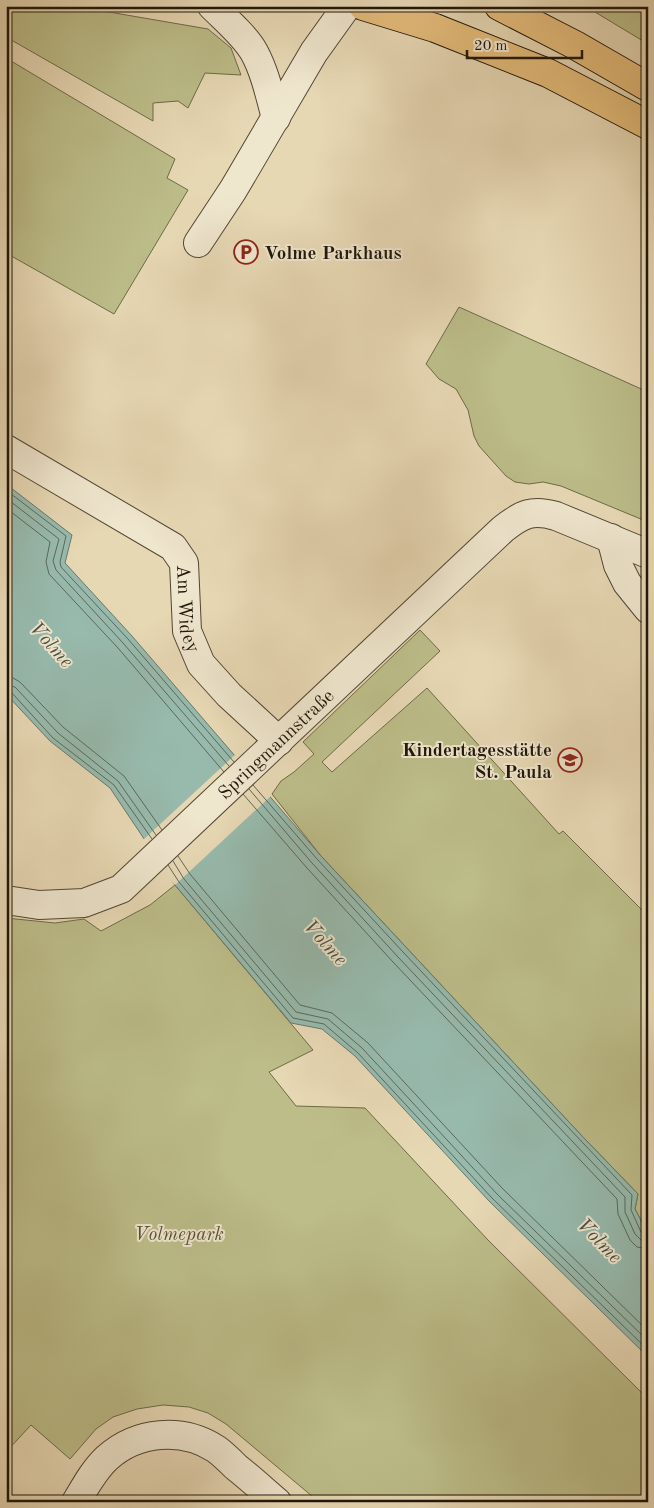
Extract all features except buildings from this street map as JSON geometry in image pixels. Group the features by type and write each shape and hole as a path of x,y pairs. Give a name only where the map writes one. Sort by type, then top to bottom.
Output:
{"main road":[{"path":"363,6 435,28 548,73 648,125"},
{"path":"499,6 534,16 576,45 648,88"}],"street":[{"path":"212,6 232,25 254,51 267,84 276,118"},
{"path":"198,242 233,190 314,52 347,6"},
{"name":"Am Widey","path":"6,450 173,547 184,563 187,632 201,664 229,695 279,741"},
{"name":"Springmannstraße","path":"6,900 39,905 84,903 120,889 515,519 526,514 546,513 611,538"},
{"path":"611,538 648,554"},
{"path":"611,538 618,565 627,583 648,609"},
{"path":"76,1502 90,1479 105,1460 122,1446 144,1437 169,1434 195,1438 217,1450 277,1502"}],"green space":[{"path":"6,6 74,6 208,29 231,48 241,75 205,73 188,108 178,101 153,103 153,121 6,37"},
{"path":"585,6 648,6 648,44"},
{"path":"6,58 175,159 167,178 188,190 114,314 6,253"},
{"path":"459,307 648,392 648,522 561,486 543,482 529,484 515,482 506,476 479,446 474,436 468,410 456,389 439,379 426,364"},
{"path":"420,630 440,651 322,762 332,772 427,688 559,834 563,831 648,916 648,1234 635,1209 638,1194 321,856 272,794 281,781 314,754 303,742"},
{"name":"Volmepark","path":"175,885 313,1050 269,1072 296,1106 365,1108 488,1240 648,1399 648,1502 319,1502 226,1424 208,1413 189,1407 163,1405 137,1409 113,1417 96,1429 70,1459 31,1425 6,1452 6,918 55,923 84,919 101,931 150,905"}],"water":[{"name":"Volme","path":"6,484 72,535 65,563 132,636 321,856 638,1194 635,1209 648,1234 648,1357 489,1201 355,1056 322,1029 291,1023 175,885 110,788 50,741 6,694"}],"pier":[{"path":"236,754 272,795 175,885 163,871 143,840"}],"place":[{"name":"Volme Parkhaus","path":"246,252"},
{"name":"Kindertagesstätte St. Paula","path":"570,760"}]}
